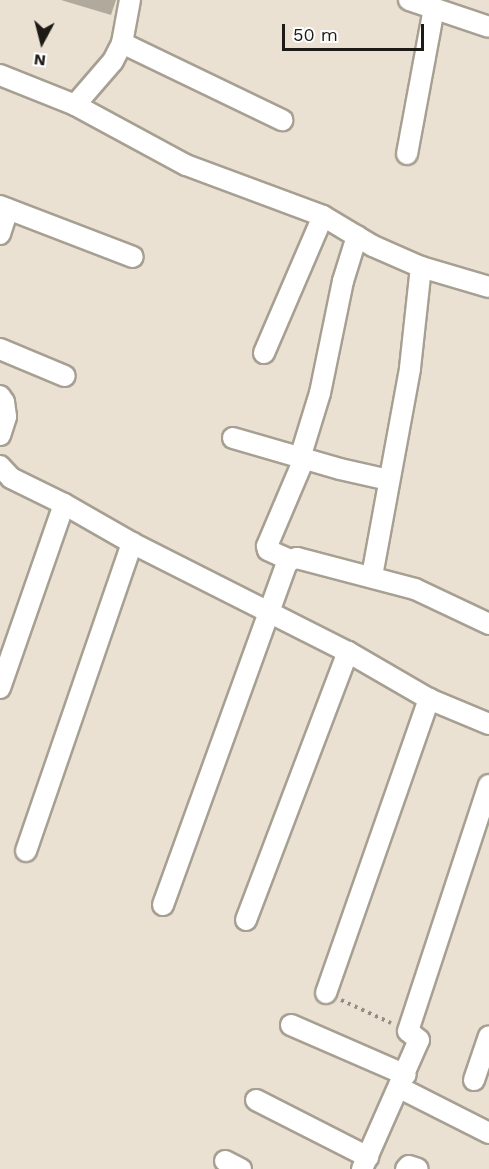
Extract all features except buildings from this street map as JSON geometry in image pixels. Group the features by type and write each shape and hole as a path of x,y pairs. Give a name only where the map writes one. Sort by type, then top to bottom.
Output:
{"street":[{"path":"75,105 106,70 122,43 130,0"},
{"path":"409,0 489,27"},
{"path":"406,154 434,8"},
{"path":"122,43 282,120"},
{"path":"1,78 75,105 186,165 323,216 357,236 421,267 489,287"},
{"path":"0,234 4,207 133,257"},
{"path":"264,353 323,216"},
{"path":"357,236 343,281 320,393 302,458 267,549 291,560 297,558 415,589 489,624"},
{"path":"372,576 410,368 421,267"},
{"path":"0,349 65,376"},
{"path":"0,396 4,402 6,417 0,435"},
{"path":"233,438 390,480"},
{"path":"0,466 11,478 64,504 132,543 348,652 429,699 489,724"},
{"path":"0,688 64,504"},
{"path":"27,851 132,543"},
{"path":"163,905 269,612 291,560"},
{"path":"246,920 348,652"},
{"path":"326,993 429,699"},
{"path":"256,1100 365,1163 403,1081 419,1040 408,1031 489,785"},
{"path":"291,1025 403,1081 489,1133"},
{"path":"474,1080 489,1036"},
{"path":"406,1169 408,1166 418,1169"}],"path":[{"path":"326,993 408,1031"}]}
